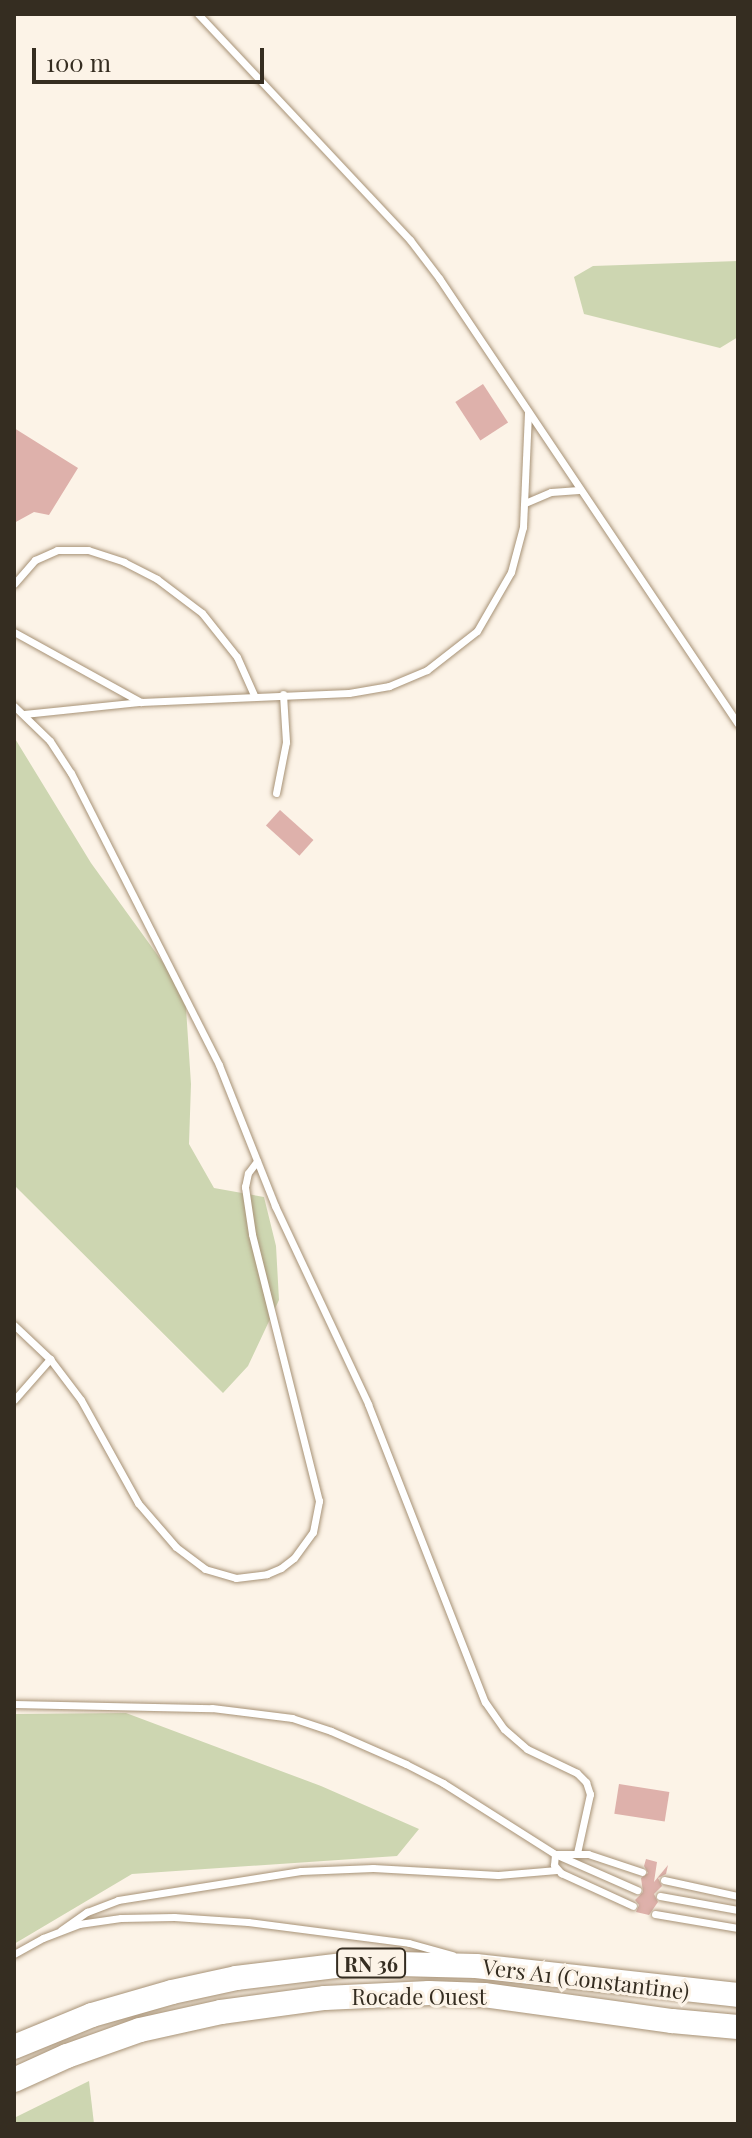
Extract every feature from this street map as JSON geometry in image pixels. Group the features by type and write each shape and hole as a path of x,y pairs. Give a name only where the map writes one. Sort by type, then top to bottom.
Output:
{"highway":[{"name":"Vers A1 (Constantine)","path":"14,2047 92,2015 236,1978 360,1963 476,1966 738,1995"},
{"name":"Rocade Ouest","path":"14,2080 67,2056 140,2030 221,2012 325,1998 429,1993 484,1995 738,2027"}],"lane":[{"path":"198,14 410,240 458,305 738,724"},
{"path":"24,714 141,702 369,690 409,679 445,659 477,631 501,594 518,550 525,503 528,411"},
{"path":"525,503 551,492 579,490"},
{"path":"14,584 35,560 69,548 88,550 133,566 173,589 202,613 237,657 254,695"},
{"path":"14,632 141,702"},
{"path":"276,793 286,742 283,694"},
{"path":"14,706 50,741 76,781 209,1045 257,1161 368,1404 485,1702 504,1729 527,1749 577,1773 586,1782 590,1794 577,1853"},
{"path":"14,1325 50,1359 96,1423 138,1503 176,1547 205,1569 236,1578 267,1574 294,1558 313,1532 319,1501 252,1234 245,1187 248,1173 257,1161"},
{"path":"14,1400 50,1359"},
{"path":"14,1704 212,1708 292,1718 331,1731 443,1783 555,1854 637,1890"},
{"path":"555,1854 577,1853 642,1872"},
{"path":"555,1854 557,1870"},
{"path":"14,1954 61,1930 87,1912 118,1900 301,1871 373,1868 498,1875 557,1870 633,1906"},
{"path":"664,1880 738,1896"},
{"path":"660,1896 738,1910"},
{"path":"655,1914 738,1928"},
{"path":"61,1930 121,1918 206,1918 409,1943 440,1951 476,1966"}],"green space":[{"path":"738,261 738,337 720,348 584,314 574,277 593,266"},
{"path":"14,737 91,863 185,993 191,1084 189,1144 214,1188 264,1197 276,1246 279,1300 248,1366 223,1393 14,1185"},
{"path":"126,1713 321,1786 419,1829 397,1856 132,1874 14,1944 14,1714"},
{"path":"89,2081 94,2124 14,2124 14,2118"}],"building":[{"path":"483,384 508,423 480,441 455,402"},
{"path":"14,428 78,468 49,515 34,512 14,523"},
{"path":"280,810 313,840 299,856 266,826"},
{"path":"619,1784 669,1792 665,1822 614,1814"},
{"path":"646,1859 657,1862 654,1882 668,1865 666,1874 658,1878 662,1886 654,1894 658,1902 649,1915 636,1912 639,1905 635,1900 643,1892 641,1878 648,1873 644,1866"}]}
